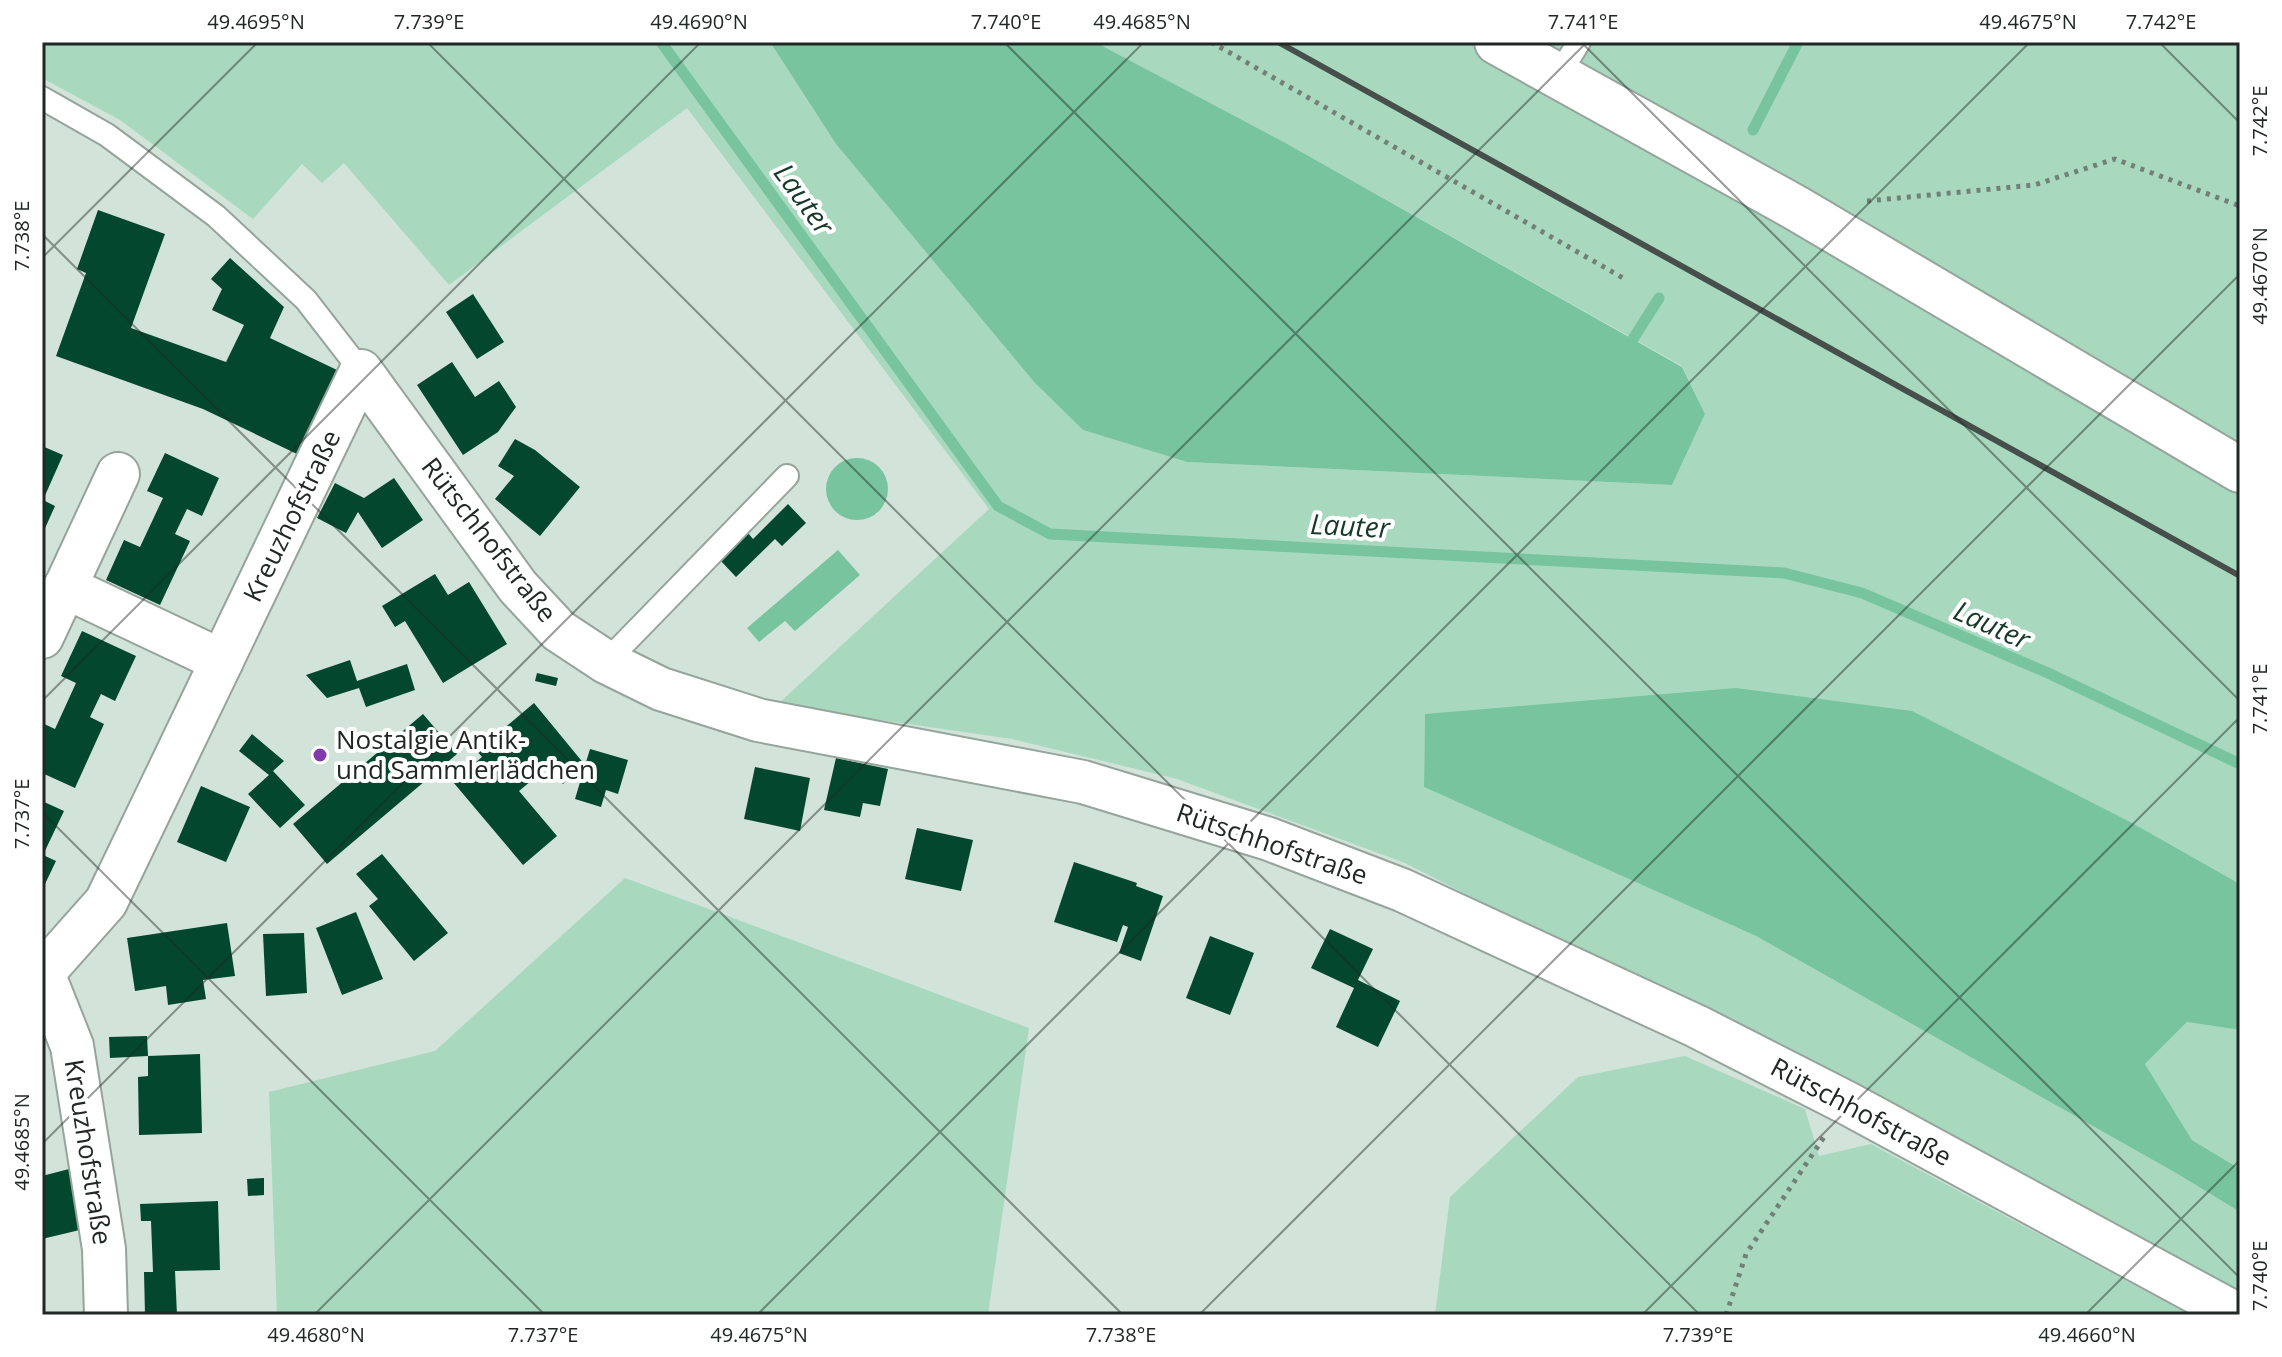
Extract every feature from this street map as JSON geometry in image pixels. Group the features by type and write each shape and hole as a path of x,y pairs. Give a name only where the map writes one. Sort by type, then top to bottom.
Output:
{"street":[{"path":"1497,42 1568,59 1796,208 2240,470"},
{"name":"Kreuzhofstraße","path":"106,1315 104,1249 72,1046 42,973 106,902 361,371"},
{"name":"Rütschhofstraße","path":"361,371 518,587 559,631 606,662 661,689 758,720 1083,782 1269,839 1402,890 1696,1026 1847,1103 2238,1315"},
{"path":"42,637 118,474"},
{"path":"65,587 222,661"}],"lane":[{"path":"42,98 107,135 216,216 306,300 361,371"},
{"path":"606,662 787,476"}],"path":[{"path":"1211,42 1623,278"},
{"path":"1860,202 2034,185 2115,159 2240,206"},
{"path":"1726,1315 1746,1254 1847,1103"}],"shaded area":[{"path":"42,42 770,42 836,144 1034,382 1083,430 1187,462 1672,485 1705,414 1682,366 1282,141 1095,42 2240,42 2240,884 2134,824 1425,714 1424,787 1756,936 2240,1212 2240,1296 1405,863 1177,779 1012,739 777,705 989,509 687,108 449,285 344,163 322,183 302,164 253,219 120,120 42,78"},
{"path":"770,42 1095,42 1282,141 1682,367 1705,414 1672,485 1187,462 1083,430 1034,382 836,144"},
{"path":"857,458 879,467 888,489 879,511 857,520 835,511 826,489 835,467"},
{"path":"838,550 860,575 795,631 785,621 759,642 747,628"},
{"path":"1736,688 1912,711 2134,824 2240,884 2240,1030 2187,1022 2145,1064 2192,1140 2240,1169 2240,1212 1756,936 1424,787 1425,714"},
{"path":"625,878 1029,1028 988,1315 277,1315 269,1092 435,1051"},
{"path":"2187,1022 2240,1030 2240,1169 2192,1140 2145,1064"},
{"path":"1685,1056 1805,1109 1819,1156 1871,1144 2190,1315 1435,1315 1450,1197 1578,1077"}],"building":[{"path":"98,210 165,234 131,328 226,362 244,325 212,310 222,289 211,279 230,258 284,307 270,338 337,370 297,454 203,409 56,356 86,273 77,269"},
{"path":"473,294 504,342 477,359 446,312"},
{"path":"452,362 475,397 499,381 516,407 498,432 463,455 417,385"},
{"path":"515,439 535,450 580,487 540,536 495,499 514,476 498,466"},
{"path":"42,446 63,455 43,500 55,506 42,535"},
{"path":"165,453 219,478 202,516 187,509 175,534 190,541 160,605 106,580 124,540 140,547 163,498 147,491"},
{"path":"394,478 423,520 382,548 358,512 346,533 317,518 335,483 364,498"},
{"path":"788,504 806,523 782,546 775,539 736,577 720,560 748,533 753,539"},
{"path":"435,574 448,595 469,582 507,644 443,683 405,621 395,627 382,606"},
{"path":"82,631 136,656 115,701 101,694 90,717 104,724 75,788 42,773 42,723 55,729 76,683 61,676"},
{"path":"350,660 357,681 407,664 415,690 366,707 359,688 327,698 306,675"},
{"path":"537,673 558,678 556,686 535,681"},
{"path":"534,703 585,765 563,784 549,766 519,791 557,836 523,865 453,782 482,757 477,751"},
{"path":"423,714 457,754 327,864 293,824"},
{"path":"252,734 284,761 273,771 305,805 280,828 248,794 269,775 239,751"},
{"path":"590,749 628,760 618,794 606,790 601,807 575,799"},
{"path":"836,758 888,769 880,806 863,803 860,817 824,810"},
{"path":"755,767 810,778 800,831 744,819"},
{"path":"201,786 250,807 226,862 177,842"},
{"path":"42,801 64,811 43,855 56,861 45,884 42,883"},
{"path":"917,828 973,840 961,891 905,879"},
{"path":"382,854 448,933 414,961 369,906 378,899 356,874"},
{"path":"1074,862 1137,883 1136,886 1163,896 1141,961 1119,953 1128,927 1123,925 1117,942 1054,922"},
{"path":"356,912 383,979 342,995 316,928"},
{"path":"227,923 235,976 203,980 206,999 168,1005 166,986 135,991 127,938"},
{"path":"1330,929 1373,949 1358,980 1400,1001 1378,1047 1336,1027 1354,988 1311,968"},
{"path":"304,933 307,993 266,996 263,934"},
{"path":"1210,936 1254,953 1230,1015 1186,998"},
{"path":"147,1036 148,1056 110,1058 109,1037"},
{"path":"200,1054 202,1133 139,1135 138,1077 148,1076 148,1056"},
{"path":"73,1168 88,1228 42,1239 42,1176"},
{"path":"264,1178 264,1195 248,1196 247,1179"},
{"path":"218,1201 220,1270 175,1271 177,1315 145,1315 144,1272 153,1272 151,1221 141,1221 140,1204"}],"waterway":[{"name":"Lauter","path":"661,42 998,506 1050,534 1784,573 1862,593 2048,673 2240,764"},
{"path":"1753,130 1798,42"},
{"path":"1633,339 1659,298"}],"railway":[{"path":"1278,42 2240,576"}],"place":[{"name":"Nostalgie Antik- und Sammlerlädchen","path":"320,755"}]}
